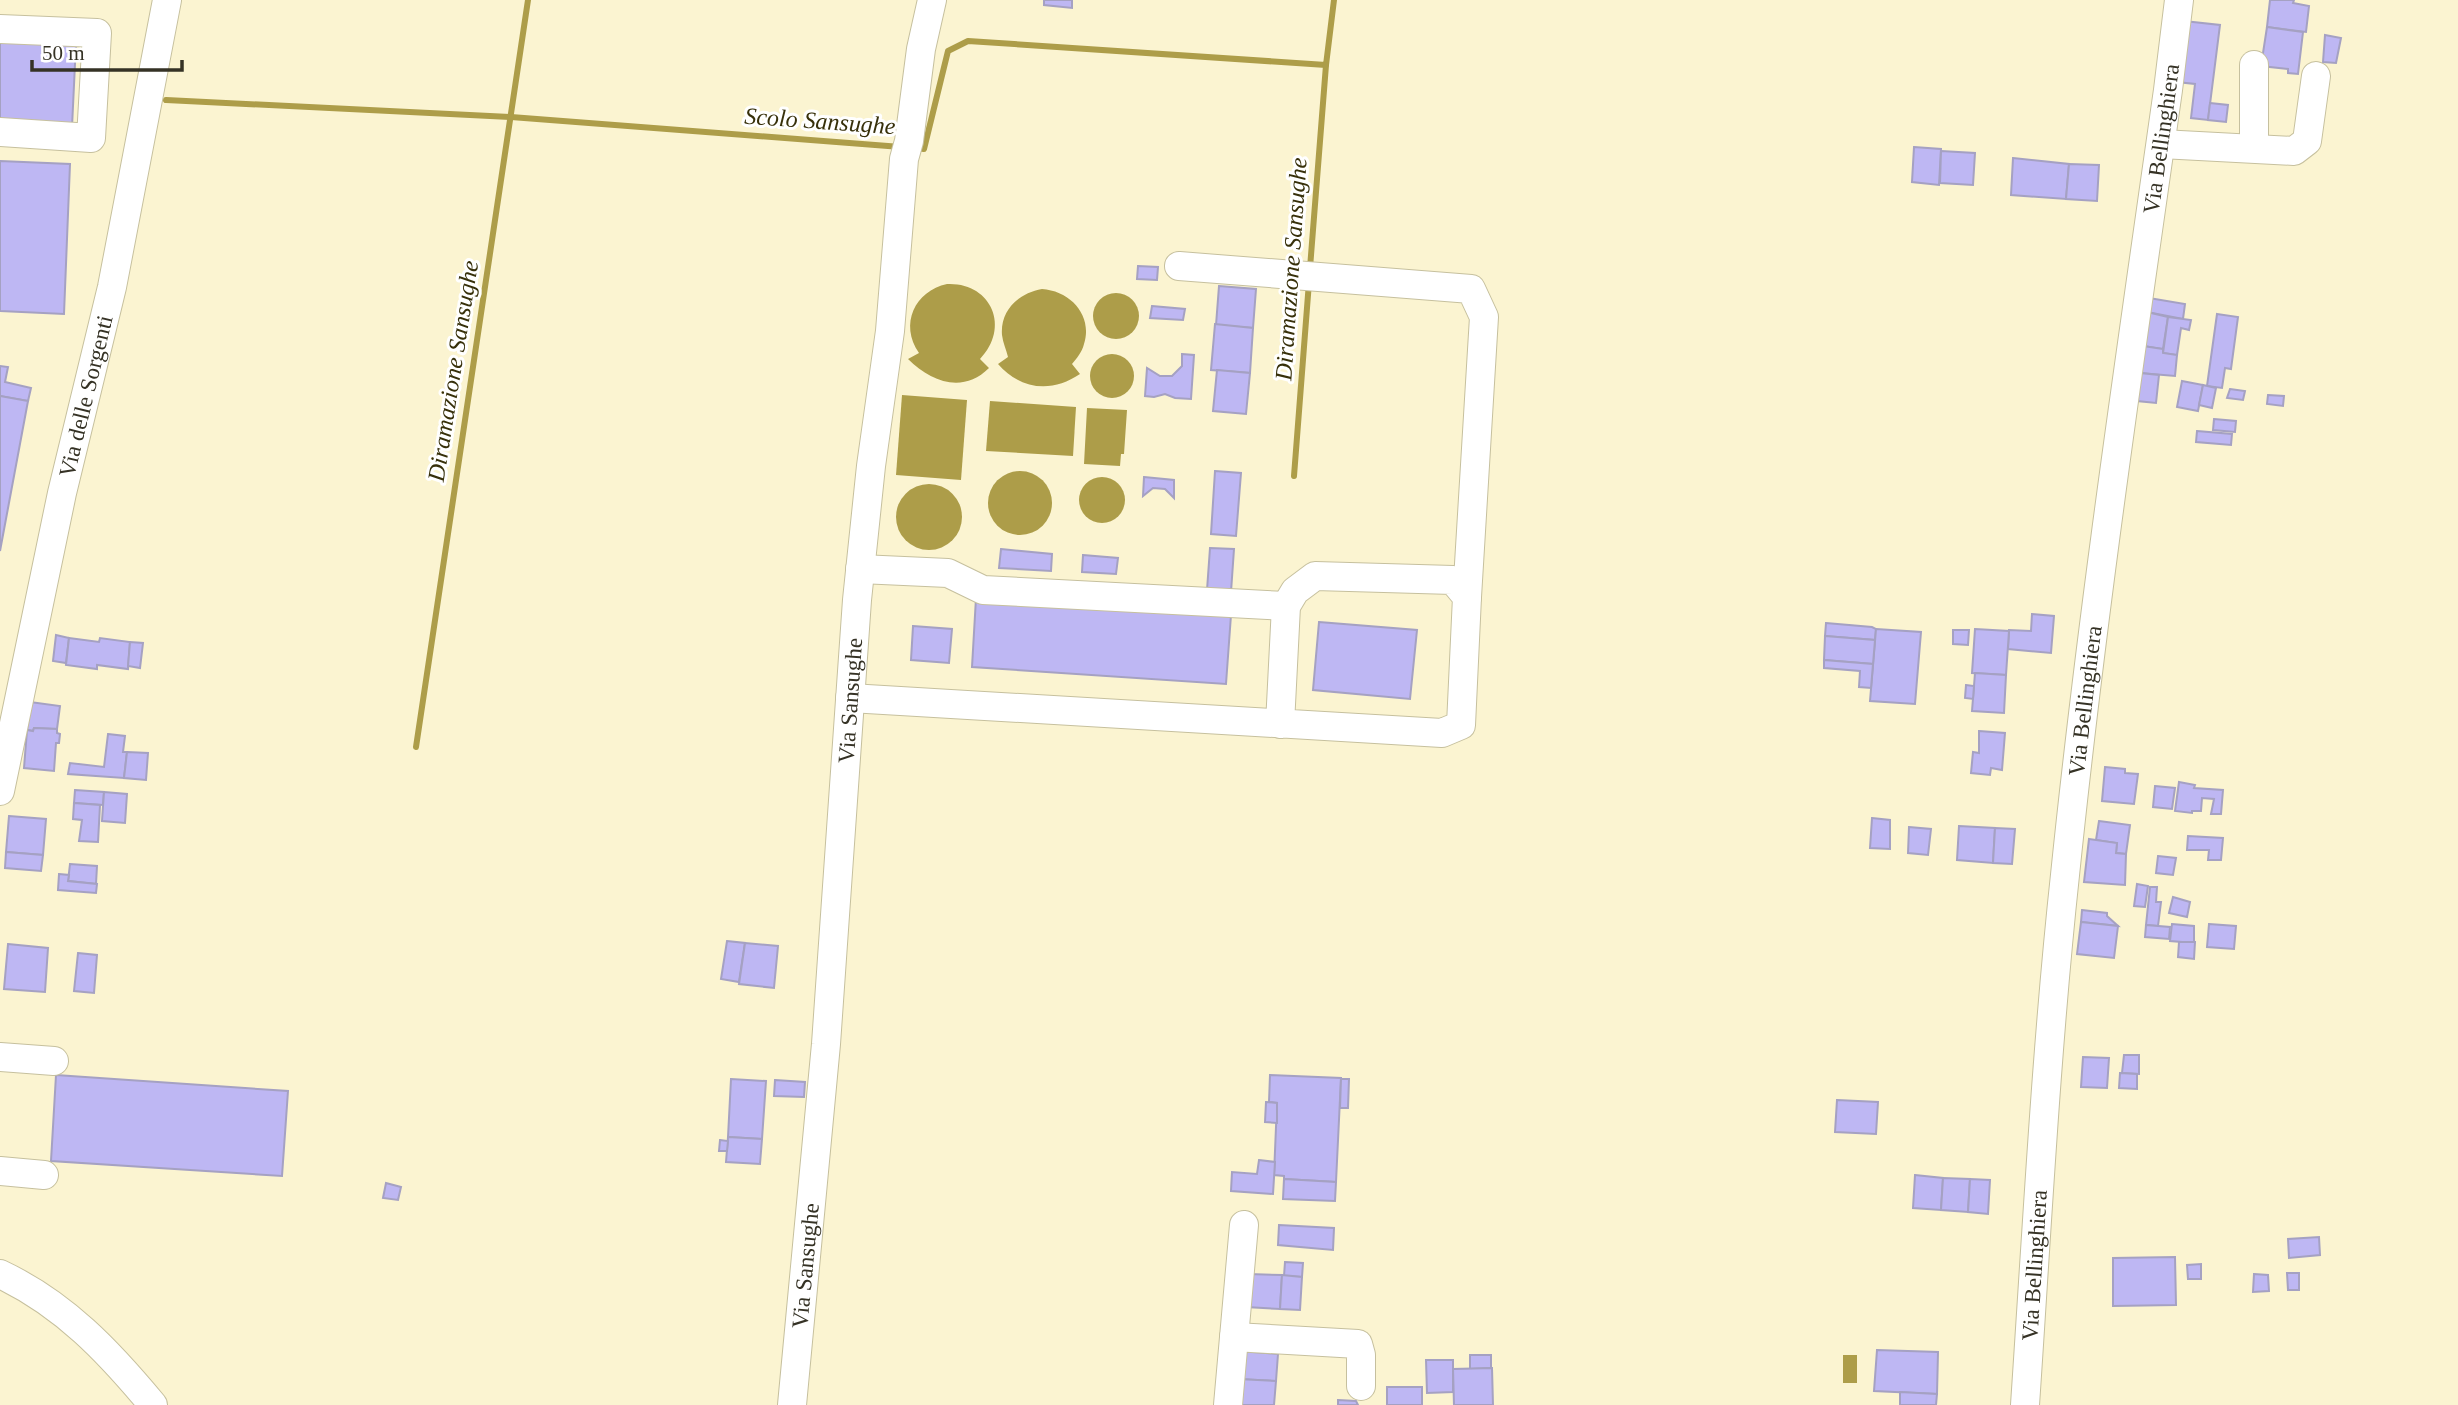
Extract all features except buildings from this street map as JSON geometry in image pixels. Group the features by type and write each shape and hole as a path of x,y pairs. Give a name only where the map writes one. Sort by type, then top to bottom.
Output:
{"street":[{"name":"Via delle Sorgenti","path":"0,791 62,494 112,287 167,0"},
{"name":"Via Sansughe","path":"792,1405 826,1044 860,569 890,331 906,150 932,0"},
{"name":"Via Bellinghiera","path":"2025,1405 2052,1003 2065,872 2090,663 2179,0"},
{"path":"0,29 97,33 91,138 0,132"},
{"path":"2254,65 2254,148"},
{"path":"2161,144 2294,151 2306,141 2316,76"},
{"path":"850,698 1442,733 1461,725 1485,317 1471,289 1179,266"},
{"path":"860,569 948,573 983,590 1286,606"},
{"path":"1280,724 1286,606 1295,591 1315,576 1453,580 1467,597"},
{"path":"1,1064 54,1061"},
{"path":"0,1171 44,1175"},
{"path":"1228,1405 1244,1225"},
{"path":"0,1274 26,1286 76,1322 114,1359 153,1405"},
{"path":"1234,1337 1358,1344 1361,1355 1361,1386"}],"shaded area":[{"path":"947,284 962,285 975,290 985,298 995,321 989,347 980,359 989,368 969,381 958,383 937,379 908,359 919,353 910,331 913,310 926,294"},
{"path":"1042,289 1062,294 1077,307 1085,324 1086,334 1082,350 1072,364 1080,374 1048,386 1027,384 1007,373 998,364 1008,357 1002,326 1008,311 1026,294"},
{"path":"1116,293 1132,300 1139,316 1132,332 1116,339 1100,332 1093,316 1100,300"},
{"path":"1112,354 1127,361 1134,376 1127,391 1112,398 1097,391 1090,376 1097,361"},
{"path":"902,395 967,400 961,480 896,475"},
{"path":"990,401 1076,407 1073,456 986,451"},
{"path":"1087,408 1127,410 1124,454 1121,454 1120,466 1084,464"},
{"path":"1020,471 1032,473 1043,480 1050,491 1050,515 1043,526 1032,533 1020,535 1008,533 997,526 990,515 988,503 990,491 997,480 1008,473"},
{"path":"1102,477 1118,484 1125,500 1118,516 1102,523 1086,516 1079,500 1086,484"},
{"path":"929,484 942,487 952,494 959,504 962,517 959,530 952,540 942,547 929,550 916,547 906,540 899,530 896,517 899,504 906,494 916,487"},
{"path":"1843,1355 1857,1355 1857,1383 1843,1383"}],"waterway":[{"name":"Diramazione Sansughe","path":"416,747 528,0"},
{"name":"Scolo Sansughe","path":"915,148 924,149 948,51 968,41 1326,65 1334,0"},
{"name":"Diramazione Sansughe","path":"1310,268 1326,65"},
{"name":"Scolo Sansughe","path":"166,100 511,117 901,147"},
{"name":"Diramazione Sansughe","path":"1294,476 1309,282"}]}
